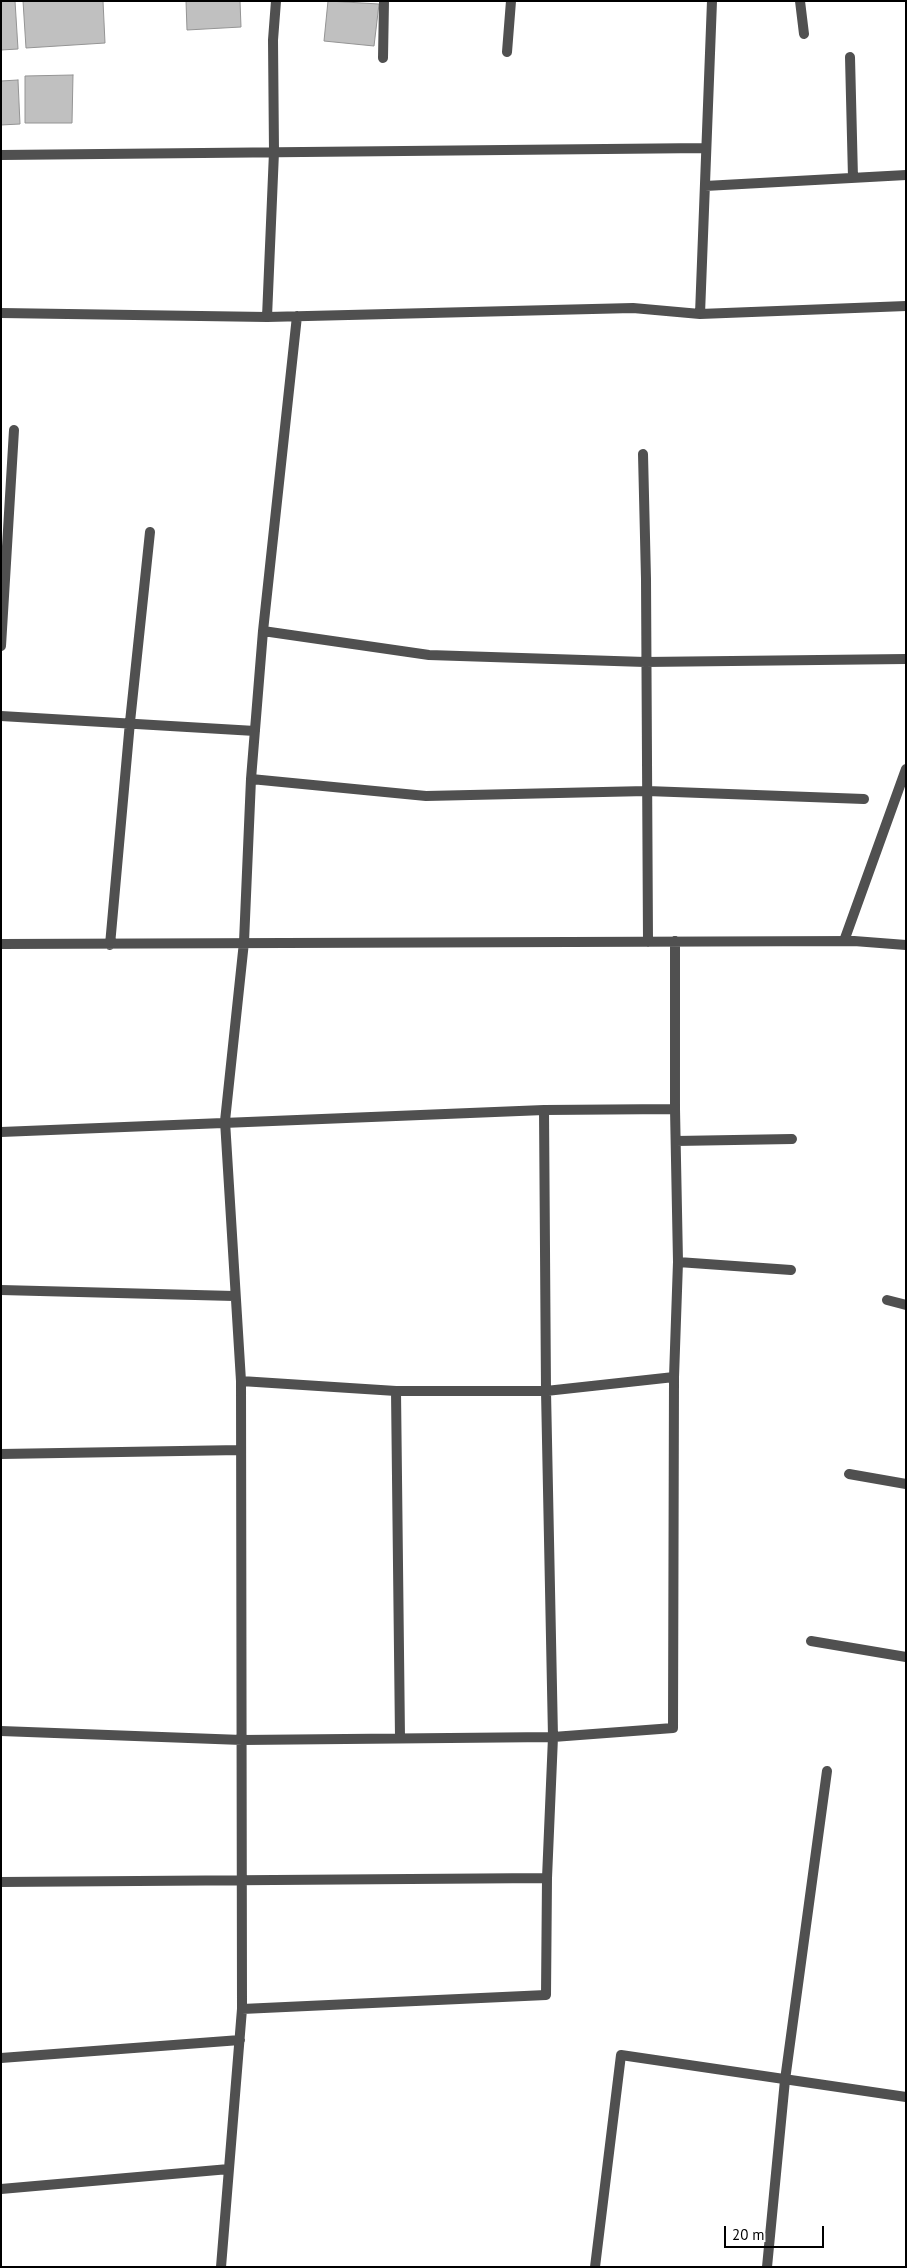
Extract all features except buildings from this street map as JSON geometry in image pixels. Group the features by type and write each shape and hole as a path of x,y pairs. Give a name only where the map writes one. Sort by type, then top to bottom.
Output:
{"street":[{"path":"268,317 274,152 273,40 276,1"},
{"path":"383,58 384,1"},
{"path":"507,52 511,1"},
{"path":"700,314 712,1"},
{"path":"800,1 804,34"},
{"path":"850,57 853,178"},
{"path":"1,155 706,148"},
{"path":"705,186 906,175"},
{"path":"1,313 268,317 633,308 700,314 906,306"},
{"path":"221,2267 242,2010 241,1381 234,1296 225,1121 244,942 251,779 263,631 297,316"},
{"path":"1,646 14,430"},
{"path":"643,454 646,579 648,942"},
{"path":"110,945 130,722 150,532"},
{"path":"263,631 428,655 645,662 906,660"},
{"path":"1,716 130,722 255,731"},
{"path":"844,941 906,769"},
{"path":"251,779 426,796 647,791 864,799"},
{"path":"1,944 675,941 844,941 906,944"},
{"path":"1,1731 242,1740 553,1737 673,1728 674,1378 678,1262 675,1109 675,941"},
{"path":"1,1132 225,1121 544,1110 675,1109"},
{"path":"242,2010 546,1995 547,1878 553,1737 546,1391 544,1110"},
{"path":"676,1142 792,1139"},
{"path":"678,1262 791,1270"},
{"path":"1,1290 234,1296"},
{"path":"887,1300 906,1305"},
{"path":"241,1381 396,1391 546,1391 674,1378"},
{"path":"396,1391 400,1738"},
{"path":"1,1454 241,1450"},
{"path":"849,1474 906,1484"},
{"path":"811,1640 906,1657"},
{"path":"767,2267 785,2080 827,1770"},
{"path":"1,1882 547,1878"},
{"path":"1,2058 240,2040"},
{"path":"595,2267 621,2055 906,2097"},
{"path":"1,2189 229,2169"}]}
